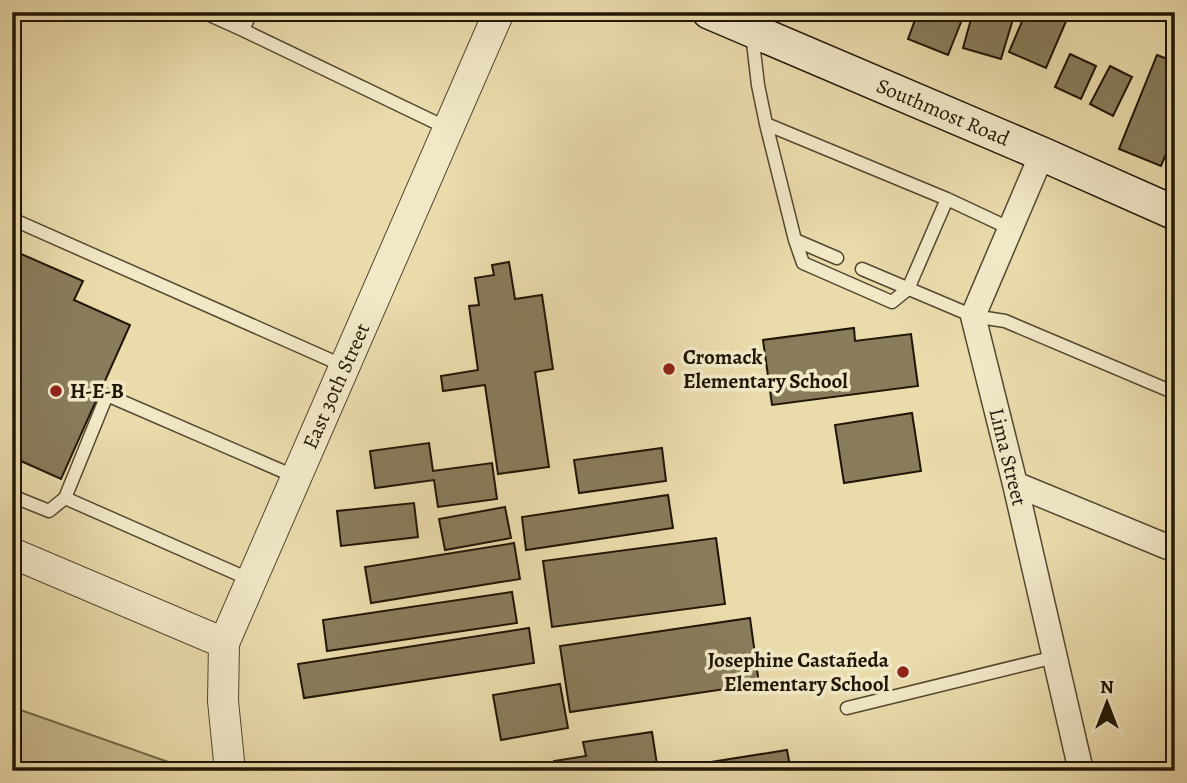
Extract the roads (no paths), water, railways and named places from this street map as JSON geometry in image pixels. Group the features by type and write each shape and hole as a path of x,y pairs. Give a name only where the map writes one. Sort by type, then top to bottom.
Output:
{"main road":[{"name":"Southmost Road","path":"709,12 756,21 1175,213"}],"street":[{"name":"East 30th Street","path":"230,771 223,701 223,643 499,12"},
{"path":"973,316 1042,154"},
{"name":"Lima Street","path":"973,316 1081,771"},
{"path":"1015,484 1175,550"},
{"path":"12,553 223,643"}],"lane":[{"path":"203,12 448,129"},
{"path":"243,30 251,12"},
{"path":"756,21 758,85 795,240 803,263 892,302 908,289 947,199"},
{"path":"766,124 947,199 1009,228"},
{"path":"12,219 345,366"},
{"path":"795,240 837,258"},
{"path":"862,269 973,316 1005,321 1175,393"},
{"path":"12,496 49,511 65,498 107,395 296,477"},
{"path":"65,498 251,580"},
{"path":"847,708 1055,657"}],"place":[{"name":"Cromack Elementary School","path":"669,369"},
{"name":"H-E-B","path":"56,391"},
{"name":"Josephine Castañeda Elementary School","path":"903,672"}]}
